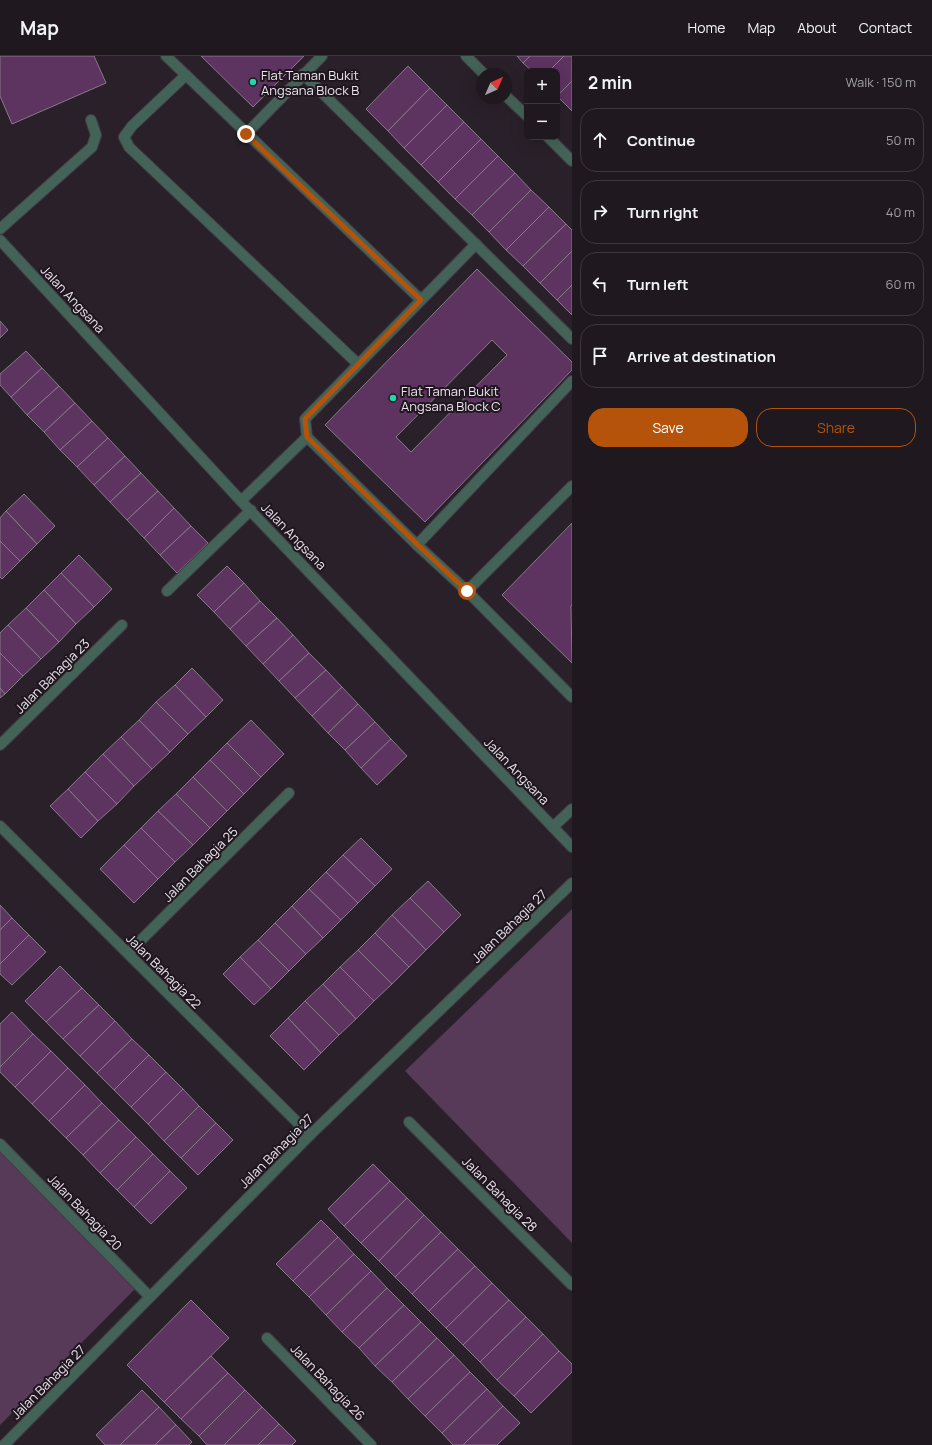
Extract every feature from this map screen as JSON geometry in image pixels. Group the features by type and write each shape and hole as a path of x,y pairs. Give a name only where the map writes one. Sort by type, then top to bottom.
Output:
{"street":[{"path":"166,56 421,300"},
{"path":"246,134 322,56"},
{"path":"466,56 478,68"},
{"path":"303,74 572,340"},
{"path":"186,75 132,126 124,137 129,147 358,364"},
{"path":"512,102 524,113"},
{"path":"0,229 92,147 96,135 92,120"},
{"path":"551,140 572,160"},
{"name":"Jalan Angsana","path":"0,240 241,501 572,847"},
{"path":"476,244 305,419 307,437 467,591 572,697"},
{"path":"418,545 572,381"},
{"path":"241,501 307,437"},
{"path":"467,591 572,486"},
{"path":"168,591 251,510"},
{"name":"Jalan Bahagia 23","path":"0,745 122,625"},
{"name":"Jalan Bahagia 25","path":"128,953 290,793"},
{"path":"553,827 572,809"},
{"name":"Jalan Bahagia 22","path":"0,826 310,1135"},
{"name":"Jalan Bahagia 27","path":"4,1445 310,1135 572,883"},
{"name":"Jalan Bahagia 28","path":"409,1122 572,1285"},
{"name":"Jalan Bahagia 20","path":"0,1144 150,1297"},
{"name":"Jalan Bahagia 26","path":"266,1338 371,1445"}],"shaded area":[{"path":"572,909 572,1243 405,1071"},
{"path":"0,1149 135,1289 0,1425"}],"building":[{"path":"0,56 94,56 106,83 12,124 0,96"},
{"name":"Flat Taman Bukit Angsana Block B","path":"201,56 304,56 253,107"},
{"path":"517,56 530,56 523,63"},
{"path":"530,56 564,56 552,68 529,68 523,63"},
{"path":"564,56 572,56 572,81 560,93 560,68 552,68"},
{"path":"408,66 430,88 388,131 366,109"},
{"path":"572,81 572,111 560,99 560,93"},
{"path":"430,88 447,105 404,148 388,131"},
{"path":"447,105 464,122 421,165 404,148"},
{"path":"464,122 481,139 438,182 421,165"},
{"path":"481,139 498,156 455,199 438,182"},
{"path":"498,156 515,173 472,215 455,199"},
{"path":"515,173 531,190 489,232 472,215"},
{"path":"531,190 549,207 506,250 489,232"},
{"path":"549,207 566,224 523,266 506,250"},
{"path":"566,224 572,230 572,251 540,283 523,266"},
{"path":"572,251 572,285 557,300 540,283"},
{"name":"Flat Taman Bukit Angsana Block C","path":"477,269 572,362 572,370 425,522 325,425","holes":["492,340 507,355 411,452 396,437"]},
{"path":"572,285 572,315 557,300"},
{"path":"0,321 8,330 0,338"},
{"path":"26,351 42,368 11,397 0,385 0,374"},
{"path":"42,368 59,386 27,415 11,397"},
{"path":"59,386 75,403 44,432 27,415"},
{"path":"75,403 92,421 60,450 44,432"},
{"path":"92,421 108,438 77,467 60,450"},
{"path":"108,438 125,456 94,485 77,467"},
{"path":"125,456 141,473 110,502 94,485"},
{"path":"141,473 158,491 127,520 110,502"},
{"path":"158,491 174,508 144,538 127,520"},
{"path":"24,494 55,526 37,544 6,511"},
{"path":"174,508 191,526 160,555 144,538"},
{"path":"6,511 37,544 20,561 0,541 0,518"},
{"path":"572,523 571,606 572,663 502,595"},
{"path":"191,526 208,543 177,573 160,555"},
{"path":"0,541 20,561 2,579 0,577"},
{"path":"79,555 112,589 94,607 61,573"},
{"path":"227,566 244,583 214,612 197,595"},
{"path":"61,573 94,607 76,624 44,590"},
{"path":"244,583 260,601 230,629 214,612"},
{"path":"44,590 76,624 59,642 26,608"},
{"path":"260,601 277,618 246,646 230,629"},
{"path":"26,608 59,642 41,659 8,625"},
{"path":"277,618 293,635 263,664 246,646"},
{"path":"8,625 41,659 23,676 0,653 0,633"},
{"path":"293,635 309,653 279,681 263,664"},
{"path":"0,653 23,676 5,694 0,688"},
{"path":"309,653 326,670 295,698 279,681"},
{"path":"192,668 223,700 206,717 175,685"},
{"path":"326,670 342,687 312,716 295,698"},
{"path":"175,685 206,717 188,734 156,702"},
{"path":"342,687 358,704 328,733 312,716"},
{"path":"0,688 5,694 0,698"},
{"path":"156,702 188,734 170,752 139,720"},
{"path":"358,704 375,722 345,750 328,733"},
{"path":"139,720 170,752 152,769 121,737"},
{"path":"251,720 284,754 261,777 227,743"},
{"path":"375,722 391,739 361,768 345,750"},
{"path":"121,737 152,769 134,786 103,754"},
{"path":"391,739 407,756 377,785 361,768"},
{"path":"227,743 261,777 244,794 210,760"},
{"path":"103,754 134,786 117,804 85,772"},
{"path":"210,760 244,794 227,811 193,777"},
{"path":"85,772 117,804 98,821 68,789"},
{"path":"193,777 227,811 210,828 176,794"},
{"path":"68,789 98,821 81,838 50,806"},
{"path":"176,794 210,828 193,845 158,811"},
{"path":"158,811 193,845 175,862 141,828"},
{"path":"141,828 175,862 158,879 124,845"},
{"path":"361,838 392,869 375,886 343,855"},
{"path":"124,845 158,879 134,903 100,869"},
{"path":"343,855 375,886 358,903 326,872"},
{"path":"326,872 358,903 341,920 309,889"},
{"path":"428,881 461,915 444,932 410,898"},
{"path":"309,889 341,920 323,938 292,906"},
{"path":"410,898 444,932 426,950 392,915"},
{"path":"0,905 12,918 0,930"},
{"path":"292,906 323,938 306,954 275,923"},
{"path":"392,915 426,950 409,967 375,933"},
{"path":"12,918 29,935 0,964 0,930"},
{"path":"275,923 306,954 289,971 258,940"},
{"path":"375,933 409,967 392,984 358,950"},
{"path":"29,935 46,952 12,985 0,974 0,964"},
{"path":"258,940 289,971 271,989 240,957"},
{"path":"358,950 392,984 374,1001 340,967"},
{"path":"240,957 271,989 254,1005 223,974"},
{"path":"60,966 82,988 46,1022 25,1001"},
{"path":"340,967 374,1001 356,1019 323,984"},
{"path":"323,984 356,1019 339,1035 305,1001"},
{"path":"82,988 99,1005 63,1039 46,1022"},
{"path":"305,1001 339,1035 321,1053 288,1018"},
{"path":"99,1005 115,1021 80,1056 63,1039"},
{"path":"12,1012 33,1034 0,1067 0,1024"},
{"path":"288,1018 321,1053 304,1070 270,1036"},
{"path":"115,1021 132,1039 97,1073 80,1056"},
{"path":"33,1034 51,1051 15,1087 0,1072 0,1067"},
{"path":"132,1039 149,1055 114,1090 97,1073"},
{"path":"51,1051 68,1068 32,1104 15,1087"},
{"path":"149,1055 166,1072 131,1107 114,1090"},
{"path":"68,1068 85,1085 49,1121 32,1104"},
{"path":"166,1072 183,1089 148,1124 131,1107"},
{"path":"85,1085 102,1103 66,1138 49,1121"},
{"path":"183,1089 199,1106 164,1141 148,1124"},
{"path":"102,1103 119,1120 83,1155 66,1138"},
{"path":"199,1106 216,1123 181,1158 164,1141"},
{"path":"119,1120 136,1137 100,1173 83,1155"},
{"path":"216,1123 233,1140 198,1175 181,1158"},
{"path":"136,1137 153,1154 117,1190 100,1173"},
{"path":"153,1154 170,1171 134,1207 117,1190"},
{"path":"373,1164 390,1181 344,1226 328,1209"},
{"path":"170,1171 187,1188 151,1224 134,1207"},
{"path":"390,1181 407,1198 361,1243 344,1226"},
{"path":"407,1198 424,1215 379,1261 361,1243"},
{"path":"424,1215 441,1232 395,1277 379,1261"},
{"path":"321,1220 338,1237 293,1281 276,1264"},
{"path":"441,1232 458,1249 412,1294 395,1277"},
{"path":"338,1237 354,1254 309,1297 293,1281"},
{"path":"458,1249 475,1266 429,1311 412,1294"},
{"path":"354,1254 371,1271 326,1315 309,1297"},
{"path":"475,1266 492,1283 446,1328 429,1311"},
{"path":"371,1271 387,1288 342,1332 326,1315"},
{"path":"492,1283 509,1300 463,1345 446,1328"},
{"path":"387,1288 404,1305 359,1348 342,1332"},
{"path":"191,1300 229,1338 164,1402 127,1365"},
{"path":"509,1300 526,1317 480,1362 463,1345"},
{"path":"404,1305 421,1322 375,1366 359,1348"},
{"path":"526,1317 543,1334 497,1380 480,1362"},
{"path":"421,1322 437,1338 392,1382 375,1366"},
{"path":"543,1334 559,1351 514,1396 497,1380"},
{"path":"437,1338 454,1355 408,1399 392,1382"},
{"path":"559,1351 572,1364 572,1372 531,1413 514,1396"},
{"path":"454,1355 470,1372 425,1416 408,1399"},
{"path":"211,1356 228,1373 181,1419 164,1402"},
{"path":"470,1372 487,1389 442,1433 425,1416"},
{"path":"228,1373 245,1390 199,1436 181,1419"},
{"path":"487,1389 503,1406 463,1445 453,1445 442,1433"},
{"path":"142,1390 159,1407 120,1445 105,1445 96,1435"},
{"path":"245,1390 262,1407 224,1445 207,1445 199,1436"},
{"path":"503,1406 520,1423 497,1445 463,1445"},
{"path":"159,1407 176,1425 155,1445 120,1445"},
{"path":"262,1407 279,1424 258,1445 224,1445"},
{"path":"279,1424 296,1441 292,1445 258,1445"},
{"path":"176,1425 192,1442 189,1445 155,1445"}],"place":[{"name":"Flat Taman Bukit Angsana Block B","path":"253,82"},
{"name":"Flat Taman Bukit Angsana Block C","path":"393,398"}],"route":[{"path":"246,134 421,300 305,419 307,437 467,591"}]}
